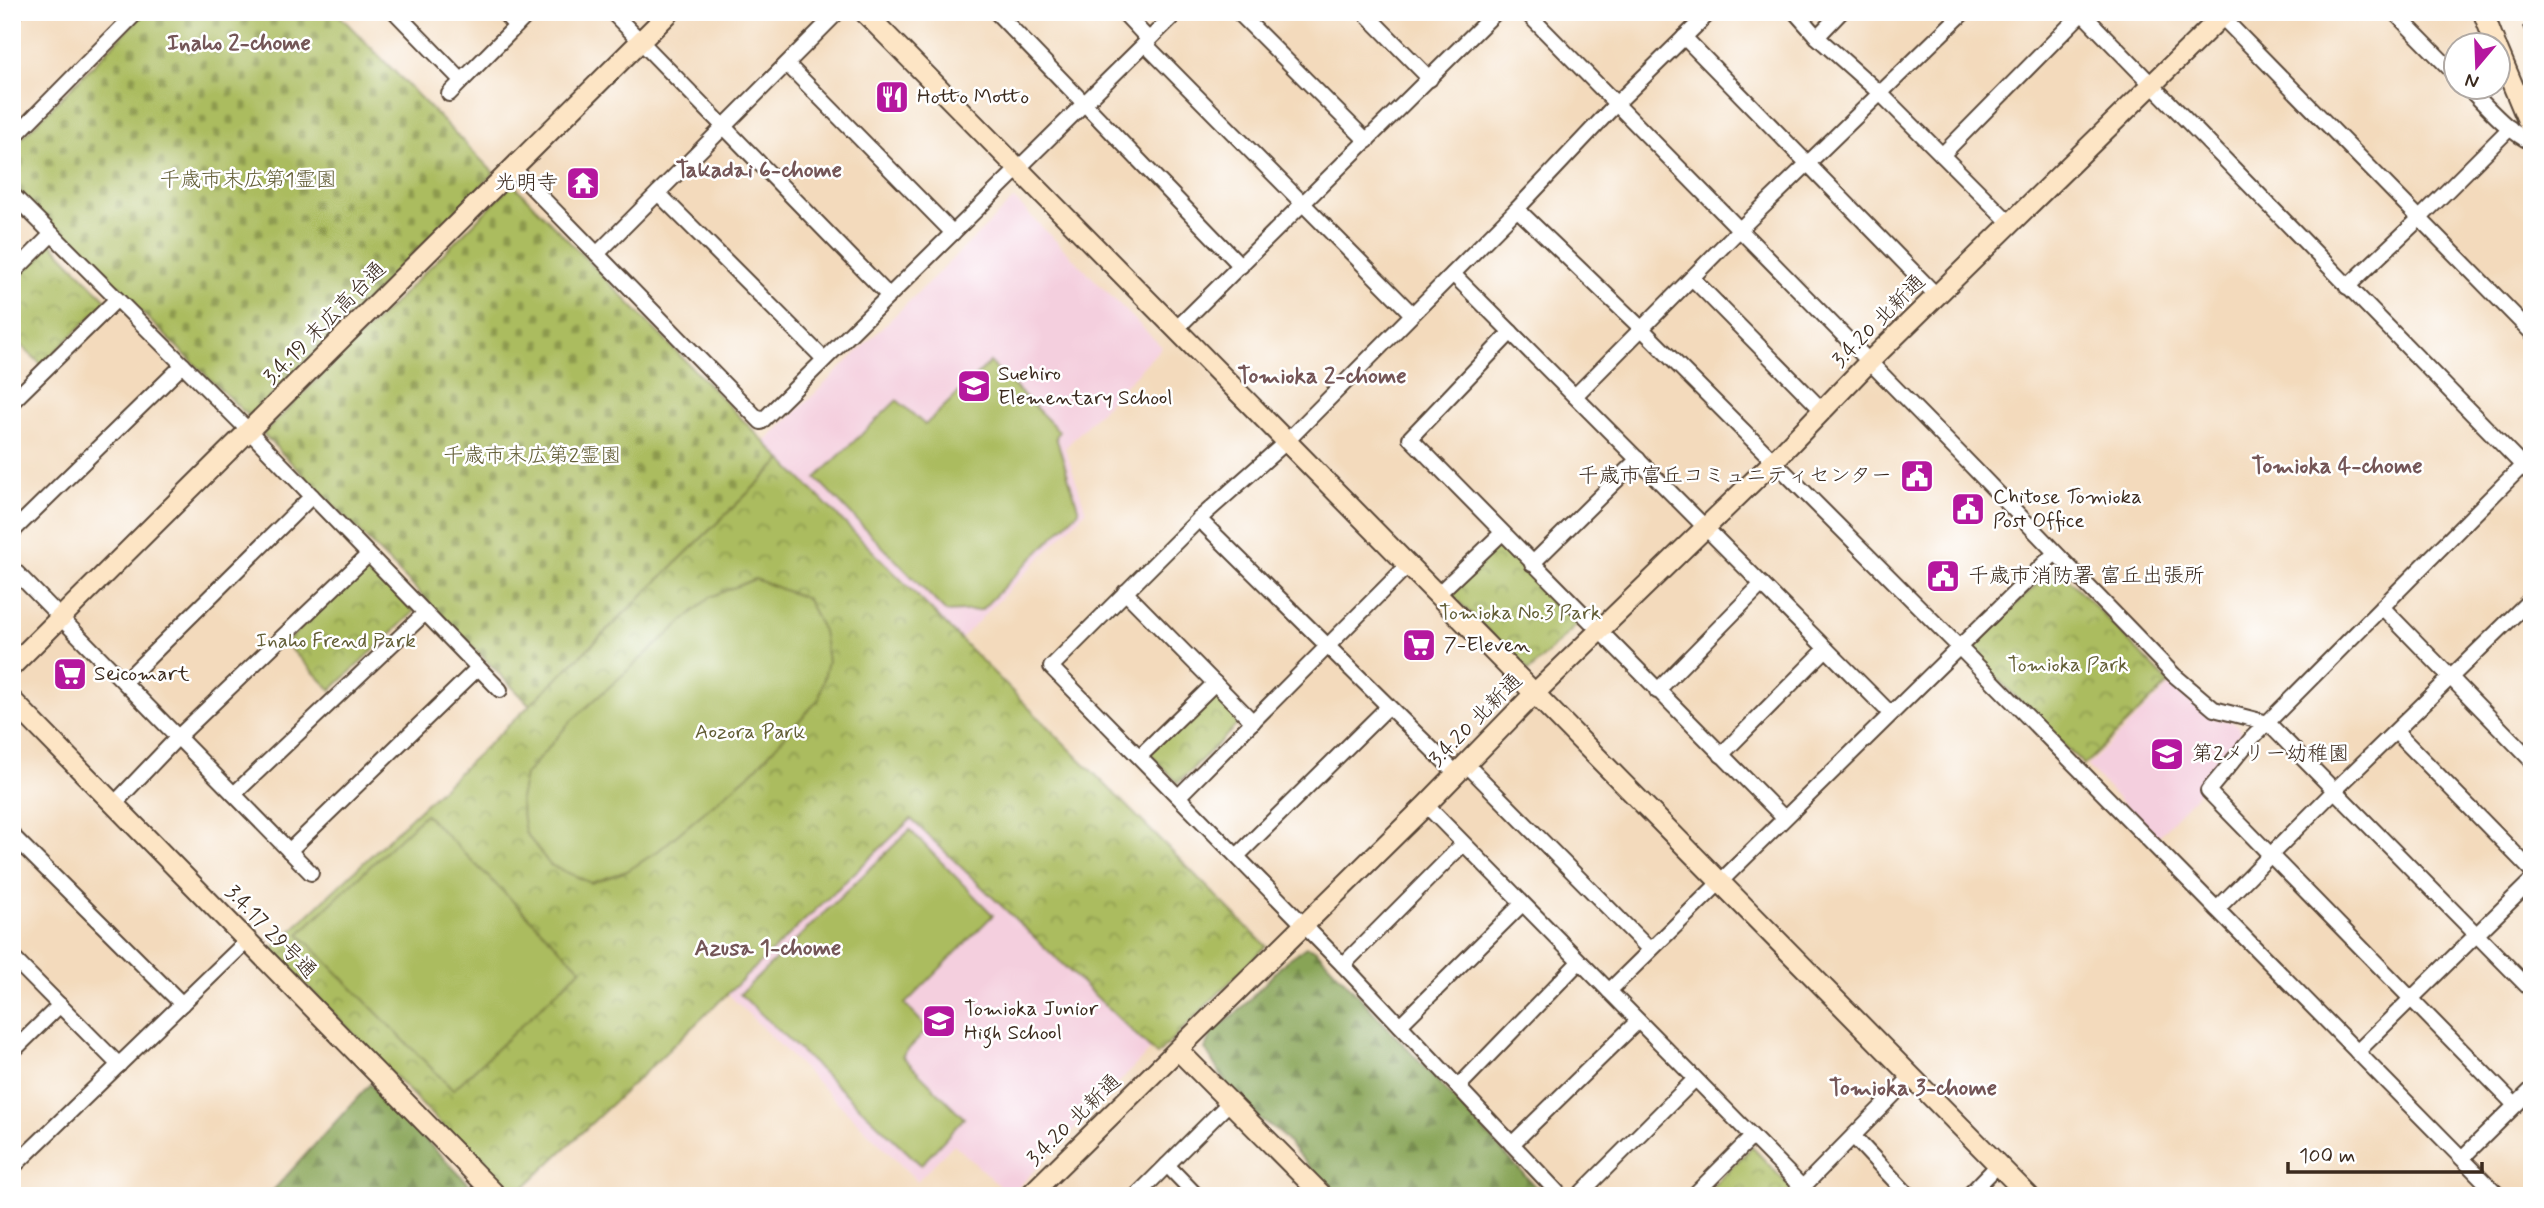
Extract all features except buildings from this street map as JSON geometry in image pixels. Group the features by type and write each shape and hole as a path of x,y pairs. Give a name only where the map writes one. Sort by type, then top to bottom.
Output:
{"street":[{"path":"12,139 137,12"},
{"path":"395,12 461,80"},
{"path":"502,12 516,26"},
{"path":"449,94 530,12"},
{"path":"612,12 889,296"},
{"name":"3.4.19 末広高台通","path":"12,666 670,12"},
{"path":"597,254 838,12"},
{"path":"864,12 2029,1196"},
{"path":"996,12 1241,265"},
{"path":"1123,12 1147,42 1412,314"},
{"path":"514,169 761,422 1177,12"},
{"path":"1238,12 1367,141"},
{"path":"1364,12 1430,79"},
{"path":"1175,330 1496,12"},
{"path":"1525,12 2174,675 2214,709 2232,716 2268,723 2532,991"},
{"path":"1561,1196 1343,965 1051,667 1199,519 1286,442 1517,209 1616,104 1710,12"},
{"path":"1795,12 1817,37 1881,94 2011,224"},
{"path":"1817,37 1842,12"},
{"path":"1575,396 1740,229 1964,12"},
{"path":"2394,12 2442,61"},
{"path":"2483,12 2491,32"},
{"path":"1942,155 2082,13 2347,287 2529,466 2382,607 2268,723 2208,792 2515,1105"},
{"path":"2224,15 2532,333"},
{"name":"3.4.20 北新通","path":"1029,1196 1426,805 1536,692 1773,462 1869,362 2224,15"},
{"path":"1684,37 1937,296"},
{"path":"787,64 953,233"},
{"path":"2512,84 2532,131"},
{"path":"2483,102 2521,138 2532,143"},
{"path":"2347,287 2510,128"},
{"path":"658,193 824,359"},
{"path":"12,194 249,431 500,690"},
{"path":"1517,209 1642,329 1958,646 2499,1196"},
{"path":"12,274 52,234"},
{"path":"1453,274 1890,713"},
{"path":"1692,278 1822,410"},
{"path":"12,402 117,299"},
{"path":"1511,332 1410,438 1784,818"},
{"path":"12,532 183,365"},
{"path":"1532,564 1637,459"},
{"path":"124,682 312,496"},
{"path":"1199,519 1388,707 1461,769 1649,949"},
{"path":"1438,594 1502,533"},
{"path":"1609,991 2055,553"},
{"path":"114,804 178,737 368,555"},
{"path":"1179,796 1408,565"},
{"path":"12,568 311,873"},
{"path":"1657,691 1762,584"},
{"path":"1125,592 1253,722"},
{"path":"2217,909 2532,598"},
{"path":"2382,607 2529,752"},
{"path":"233,794 425,613"},
{"path":"1721,755 1826,649"},
{"path":"289,851 478,668"},
{"path":"1139,756 1215,683"},
{"name":"3.4.17 29号通","path":"12,700 497,1196"},
{"path":"1237,856 1388,707"},
{"path":"2396,732 2532,871"},
{"path":"1426,805 1752,1137 1798,1191 1912,1076"},
{"path":"12,835 182,1004"},
{"path":"1343,965 1463,844"},
{"path":"2357,1052 2532,880"},
{"path":"1400,1025 1522,904"},
{"path":"12,1168 247,940"},
{"path":"12,957 119,1065"},
{"path":"1458,1087 1580,962"},
{"path":"12,1052 60,1005"},
{"path":"1512,1144 1638,1021"},
{"path":"1178,1051 1323,1196"},
{"path":"1578,1196 1695,1079"},
{"path":"2462,1158 2532,1089"},
{"path":"1136,1196 1229,1102"},
{"path":"1853,1136 1909,1196"},
{"path":"1693,1196 1752,1137"},
{"path":"1968,1196 1999,1164"},
{"path":"1167,1165 1198,1196"}],"shaded area":[{"name":"Suehiro Elementary School","path":"1014,199 1162,347 1065,448 1086,511 961,639 765,442"},
{"name":"第2メリー幼稚園","path":"2171,684 2186,699 2215,719 2231,721 2239,726 2245,741 2156,839 2087,766"},
{"name":"Tomioka Junior High School","path":"911,818 1151,1049 1010,1196 954,1144 917,1181 727,993"}],"green space":[{"name":"千歳市末広第1霊園","path":"145,12 336,12 494,173 250,418 12,186 12,148"},
{"name":"千歳市末広第2霊園","path":"513,184 782,460 530,705 263,434"},
{"path":"51,243 107,301 42,365 12,337 12,282"},
{"path":"990,362 1059,431 1056,437 1079,511 981,610 946,612 816,478 897,400 925,425"},
{"name":"Aozora Park","path":"782,460 1266,946 1157,1055 911,819 515,1196 510,1196 272,949 530,705"},
{"name":"Tomioka No.3 Park","path":"1500,544 1579,623 1529,671 1450,593"},
{"name":"Inaho Frend Park","path":"369,563 414,612 331,690 285,643"},
{"name":"Tomioka Park","path":"2056,566 2169,683 2084,765 1969,650"},
{"path":"755,579 807,599 823,631 828,661 819,699 753,771 658,851 627,871 591,883 550,865 525,832 520,799 525,775 570,722 710,597"},
{"path":"1214,690 1242,720 1178,783 1149,753"},
{"path":"425,814 581,969 453,1090 299,934"},
{"path":"910,830 993,915 905,1004 928,1029 902,1056 964,1118 921,1165 740,994"},
{"path":"1306,947 1316,950 1544,1196 1335,1196 1279,1132 1249,1112 1231,1092 1205,1049 1212,1032 1240,1010 1286,961"},
{"path":"370,1084 481,1196 268,1196"},
{"path":"1752,1147 1792,1189 1786,1196 1703,1196"}],"railway":[{"path":"2518,12 2532,46"}],"place":[{"name":"Hotto Motto","path":"892,97"},
{"name":"光明寺","path":"583,183"},
{"name":"Suehiro Elementary School","path":"974,386"},
{"name":"千歳市富丘コミュニティセンター","path":"1917,476"},
{"name":"Chitose Tomioka Post Office","path":"1968,509"},
{"name":"千歳市消防署 富丘出張所","path":"1943,576"},
{"name":"7-Eleven","path":"1419,645"},
{"name":"Seicomart","path":"70,674"},
{"name":"第2メリー幼稚園","path":"2167,754"},
{"name":"Tomioka Junior High School","path":"939,1021"}],"district":[{"name":"Inaho 2-chome","path":"239,44"},
{"name":"Takadai 6-chome","path":"759,171"},
{"name":"Tomioka 2-chome","path":"1322,377"},
{"name":"Tomioka 4-chome","path":"2337,467"},
{"name":"Azusa 1-chome","path":"768,949"},
{"name":"Tomioka 3-chome","path":"1913,1089"}]}
